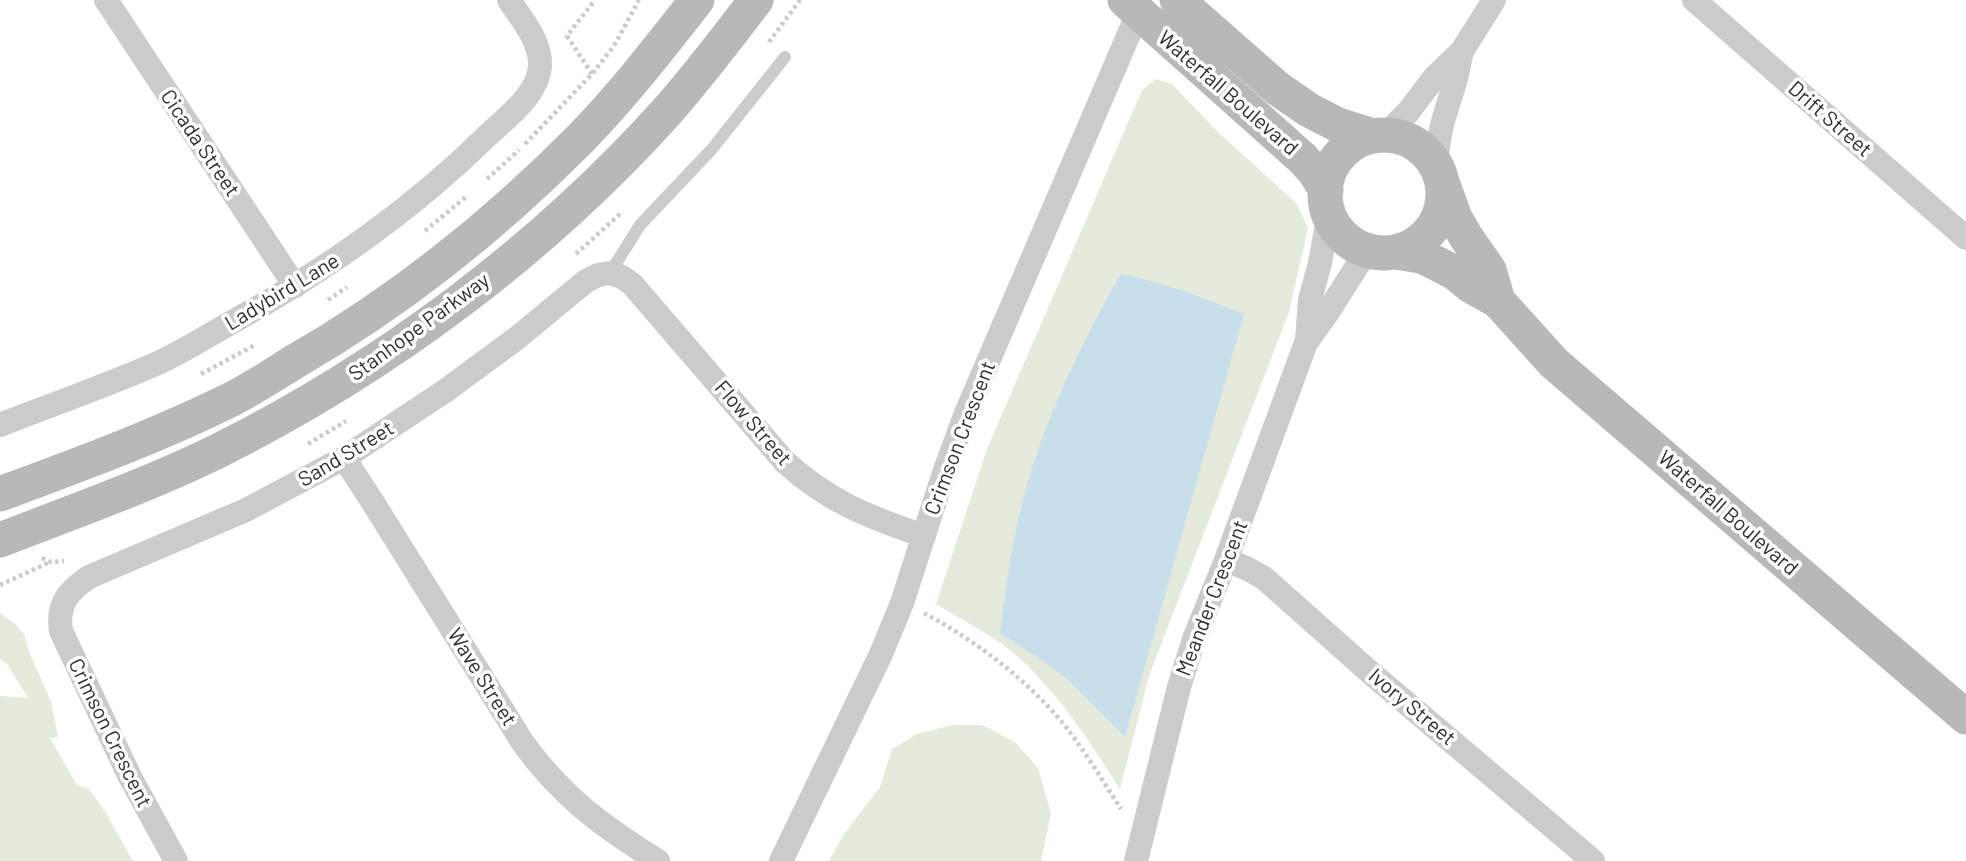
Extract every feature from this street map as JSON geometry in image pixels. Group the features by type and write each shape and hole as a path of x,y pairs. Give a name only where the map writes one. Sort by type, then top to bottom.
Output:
{"main road":[{"name":"Stanhope Parkway","path":"0,494 120,450 233,398 380,309 483,230 534,185 621,94 697,0"},
{"name":"Stanhope Parkway","path":"0,540 158,479 214,453 291,412 410,338 518,254 605,175 670,108 756,0"},
{"name":"Waterfall Boulevard","path":"1177,0 1277,88 1309,110 1338,125 1379,136"},
{"name":"Waterfall Boulevard","path":"1131,7 1303,158 1314,171 1327,202"},
{"path":"1379,136 1395,136 1416,145 1432,160 1439,175 1442,203 1433,225 1417,243 1383,252 1350,242 1341,234 1327,202 1331,169 1337,160 1353,144 1379,136"},
{"name":"Waterfall Boulevard","path":"1439,175 1455,218 1489,270 1498,301"},
{"name":"Waterfall Boulevard","path":"1383,252 1421,256 1455,273 1471,286 1498,301 1554,363 1966,717"}],"street":[{"name":"Cicada Street","path":"106,0 295,286"},
{"name":"Ladybird Lane","path":"0,425 160,362 249,313 345,254 451,171 526,98 536,83 540,68 539,51 533,36 509,0"},
{"path":"1379,136 1409,111 1434,78 1462,51 1494,0"},
{"name":"Drift Street","path":"1694,0 1966,238"},
{"name":"Crimson Crescent","path":"781,861 881,654 902,603 966,413 1131,7"},
{"path":"1439,175 1437,146 1462,51"},
{"name":"Meander Crescent","path":"1136,861 1179,687 1194,639 1307,340 1310,300 1320,263 1327,202"},
{"name":"Meander Crescent","path":"1307,340 1359,263 1383,252"},
{"name":"Flow Street","path":"610,273 622,277 643,295 799,475 866,516 924,536"},
{"name":"Sand Street","path":"64,601 73,588 89,577 246,510 344,458 445,391 517,338 586,281 597,275 610,273"},
{"name":"Wave Street","path":"344,458 539,765 555,784 591,817 658,861"},
{"name":"Ivory Street","path":"1226,560 1264,578 1372,674 1593,861"},
{"name":"Crimson Crescent","path":"64,601 59,617 61,631 130,777 176,861"}],"lane":[{"path":"610,273 640,225 712,149 785,57"}],"path":[{"path":"592,74 567,36 595,0"},
{"path":"0,585 51,562"},
{"path":"902,603 968,639 1011,671 1068,731 1122,811 1148,817"}],"green space":[{"path":"1156,79 1172,84 1218,132 1296,203 1308,228 1289,312 1149,676 1120,789 1070,715 1027,665 1010,650 936,604 987,449 1142,90"},
{"path":"0,613 24,634 51,701 58,737 50,738 77,785 89,789 106,813 133,861 0,861 0,696 28,698 7,664 0,659"},
{"path":"952,725 982,725 1015,742 1038,768 1051,813 1041,861 829,861 844,834 880,787 892,749 917,734"}],"water":[{"path":"1121,274 1199,296 1244,314 1125,737 1068,680 1000,633 1007,577 1022,503 1045,430 1093,325"}]}
